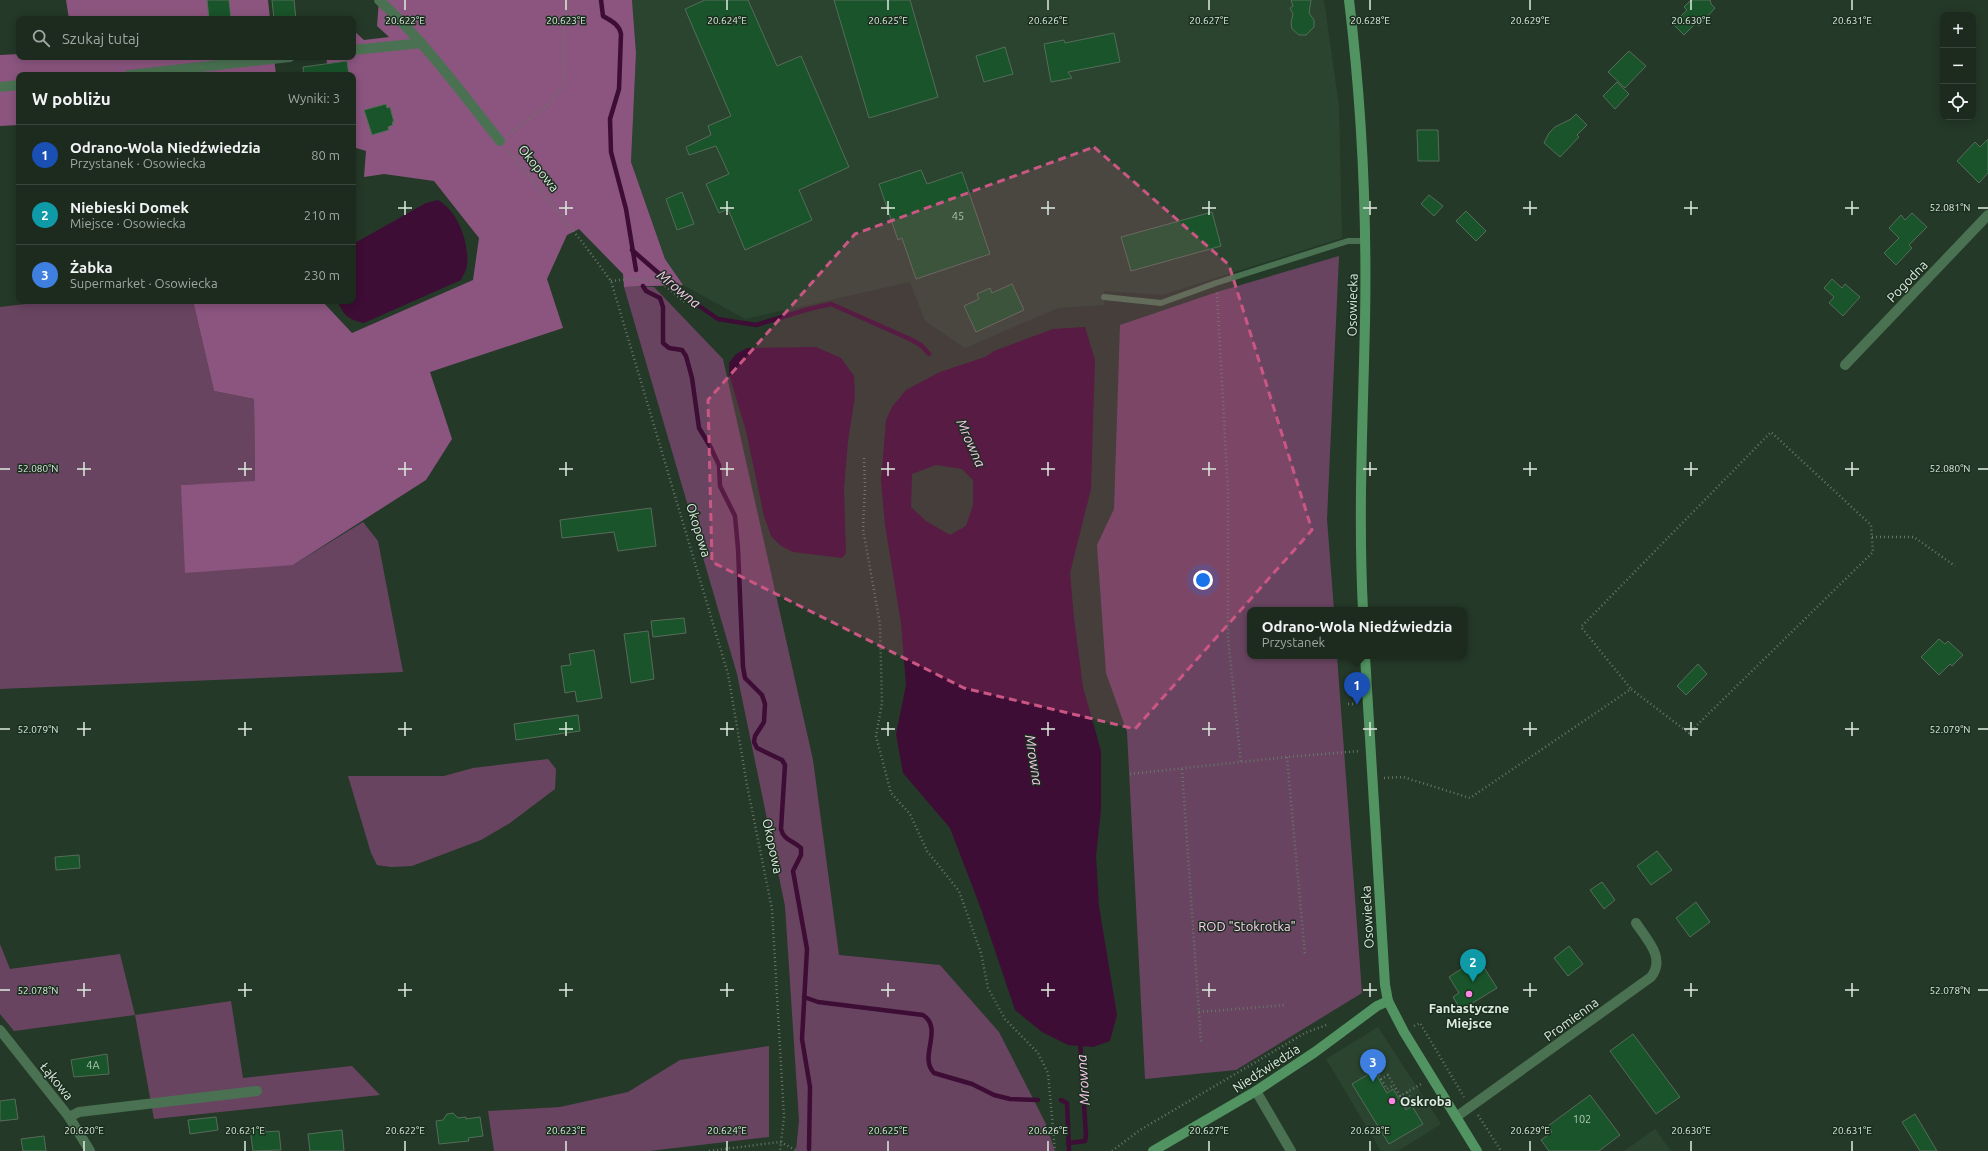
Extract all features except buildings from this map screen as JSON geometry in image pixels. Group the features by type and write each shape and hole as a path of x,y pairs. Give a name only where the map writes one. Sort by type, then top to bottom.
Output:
{"street":[{"name":"Okopowa","path":"379,0 403,22 422,43 500,141"},
{"name":"Osowiecka","path":"1349,0 1363,152 1365,323 1360,481 1363,607"},
{"path":"356,50 422,43"},
{"path":"156,72 263,60"},
{"path":"0,87 16,86"},
{"name":"Pogodna","path":"1845,365 1988,215"},
{"name":"Osowiecka","path":"1365,659 1382,959 1388,1001 1404,1032 1477,1151"},
{"name":"Promienna","path":"1456,1117 1651,977 1657,965 1657,957 1636,923"},
{"name":"Niedźwiedzia","path":"1154,1151 1256,1091 1315,1052 1376,1006 1388,1001"},
{"name":"Łąkowa","path":"0,1030 3,1039 69,1116 90,1151"},
{"path":"69,1116 79,1112 257,1091"},
{"path":"1256,1091 1291,1151"}],"lane":[{"path":"1104,297 1161,302 1216,283 1348,242 1365,242"}],"path":[{"path":"500,141 549,104 564,82 564,26 569,0"},
{"name":"Okopowa","path":"500,141 583,243 611,281 728,674 747,785 772,909 784,1117 780,1151"},
{"path":"611,281 629,279 659,281 686,303"},
{"path":"1216,283 1228,491 1228,638 1241,763"},
{"path":"1771,432 1872,525 1873,552 1689,733 1631,689 1581,628 1771,432"},
{"path":"864,458 865,487 863,529 880,624 882,703 876,736 891,793 910,814 927,851 959,891 981,953 988,988 1005,1019 1038,1053 1048,1073 1055,1151"},
{"path":"1872,537 1914,537 1954,566"},
{"path":"1372,780 1403,777 1470,798 1631,689"},
{"path":"1348,704 1355,704"},
{"path":"1130,774 1287,757 1370,750"},
{"path":"1287,757 1305,955"},
{"path":"1182,769 1201,1042"},
{"path":"1199,1012 1286,1005"},
{"path":"1410,1028 1420,1023 1471,1107 1479,1116 1501,1151"},
{"path":"1112,1151 1140,1130 1306,1033 1330,1024"},
{"path":"1368,1058 1387,1089 1394,1085"},
{"path":"1381,1080 1388,1075 1406,1107 1413,1103 1407,1092"},
{"path":"1400,1096 1423,1083"},
{"path":"709,1151 780,1142 798,1151"}],"highlighted area":[{"path":"1094,147 1229,265 1312,530 1135,729 964,688 712,562 708,400 855,234"}],"shaded area":[{"path":"66,0 268,0 270,16 69,16"},
{"path":"379,0 632,0 636,53 631,162 665,259 683,285 624,287 623,274 579,229 567,235 547,279 563,328 430,372 452,439 426,480 293,565 185,573 181,485 255,481 254,399 214,391 194,304 325,304 352,333 473,280 479,238 434,181 384,174 364,177 366,151 356,148 356,72 328,72 326,60 356,60 356,33 364,40 389,37 377,26"},
{"path":"632,0 1324,0 1339,106 1342,238 1162,295 1104,291 1104,305 1058,308 965,348 925,321 910,282 745,319 683,285 665,259 631,162 636,53"},
{"path":"16,54 16,60 274,60 276,72 16,72 16,125 0,126 0,55"},
{"path":"1378,1027 1441,1124 1398,1151 1381,1151 1326,1059"},
{"path":"1655,1129 1671,1151 1624,1151"}],"green space":[{"name":"ROD \"Stokrotka\"","path":"1339,256 1327,519 1334,607 1247,607 1247,659 1337,659 1362,993 1236,1070 1145,1079 1127,732 1106,673 1097,545 1114,509 1120,325 1217,292"},
{"path":"624,287 654,287 723,359 813,760 839,955 940,965 999,1032 1046,1124 1055,1151 796,1151 799,1120 785,906 737,674"},
{"path":"26,304 194,304 214,391 254,399 255,482 181,485 293,565 363,522 378,541 403,672 0,689 0,307"},
{"path":"548,759 556,769 555,789 510,823 481,840 412,866 391,867 377,865 371,853 348,776 444,776 473,768"},
{"path":"0,944 10,969 120,954 135,1015 14,1031 0,1014"},
{"path":"231,1001 243,1078 352,1066 380,1095 154,1119 135,1015"},
{"path":"769,1046 769,1137 649,1151 494,1151 488,1111 560,1107 628,1092 680,1060"}],"water":[{"path":"438,200 452,212 457,220 464,238 467,256 466,271 461,280 364,323 347,316 339,304 356,304 356,242 426,203"},
{"path":"1085,327 1095,360 1091,489 1070,573 1083,687 1101,751 1101,810 1096,856 1099,906 1117,1015 1110,1041 1093,1047 1068,1045 1042,1032 1015,1010 981,909 950,828 903,773 896,734 906,685 901,623 885,525 881,481 886,420 892,407 906,390 940,372 985,357 994,351 1053,329","holes":["936,465 962,469 973,480 973,505 966,526 950,535 926,521 911,507 912,474"]},
{"path":"816,347 841,358 854,376 855,396 848,441 844,488 846,553 842,558 793,552 781,546 771,536 764,516 746,431 729,374 729,363 736,354 747,348"}],"waterway":[{"name":"Mrowna","path":"601,0 603,16 617,25 621,34 619,89 610,119 611,152 626,209 636,270"},
{"name":"Mrowna","path":"632,250 686,297 718,319 756,325 831,304 912,340 922,346 929,354"},
{"name":"Mrowna","path":"643,286 646,291 660,298 663,307 663,343 669,348 682,350 686,356 692,378 699,428 719,465 720,486 735,516 738,549 743,667 745,678 762,695 765,704 764,722 755,736 754,742 757,748 782,760 785,765 781,829 784,836 801,848 801,855 793,871 807,949 802,1039 810,1087 809,1149"},
{"name":"Mrowna","path":"804,997 818,1002 923,1015 929,1021 931,1028 928,1059 934,1073 972,1084 994,1095 1010,1099 1038,1100"},
{"name":"Mrowna","path":"1068,1143 1085,1141 1086,1136 1080,1040"},
{"name":"Mrowna","path":"1061,1100 1067,1103 1069,1151"}],"place":[{"name":"Odrano-Wola Niedźwiedzia","path":"1357,705"},
{"name":"Niebieski Domek","path":"1473,982"},
{"name":"Fantastyczne Miejsce","path":"1469,994"},
{"name":"Żabka","path":"1373,1082"},
{"name":"Oskroba","path":"1392,1101"}]}
